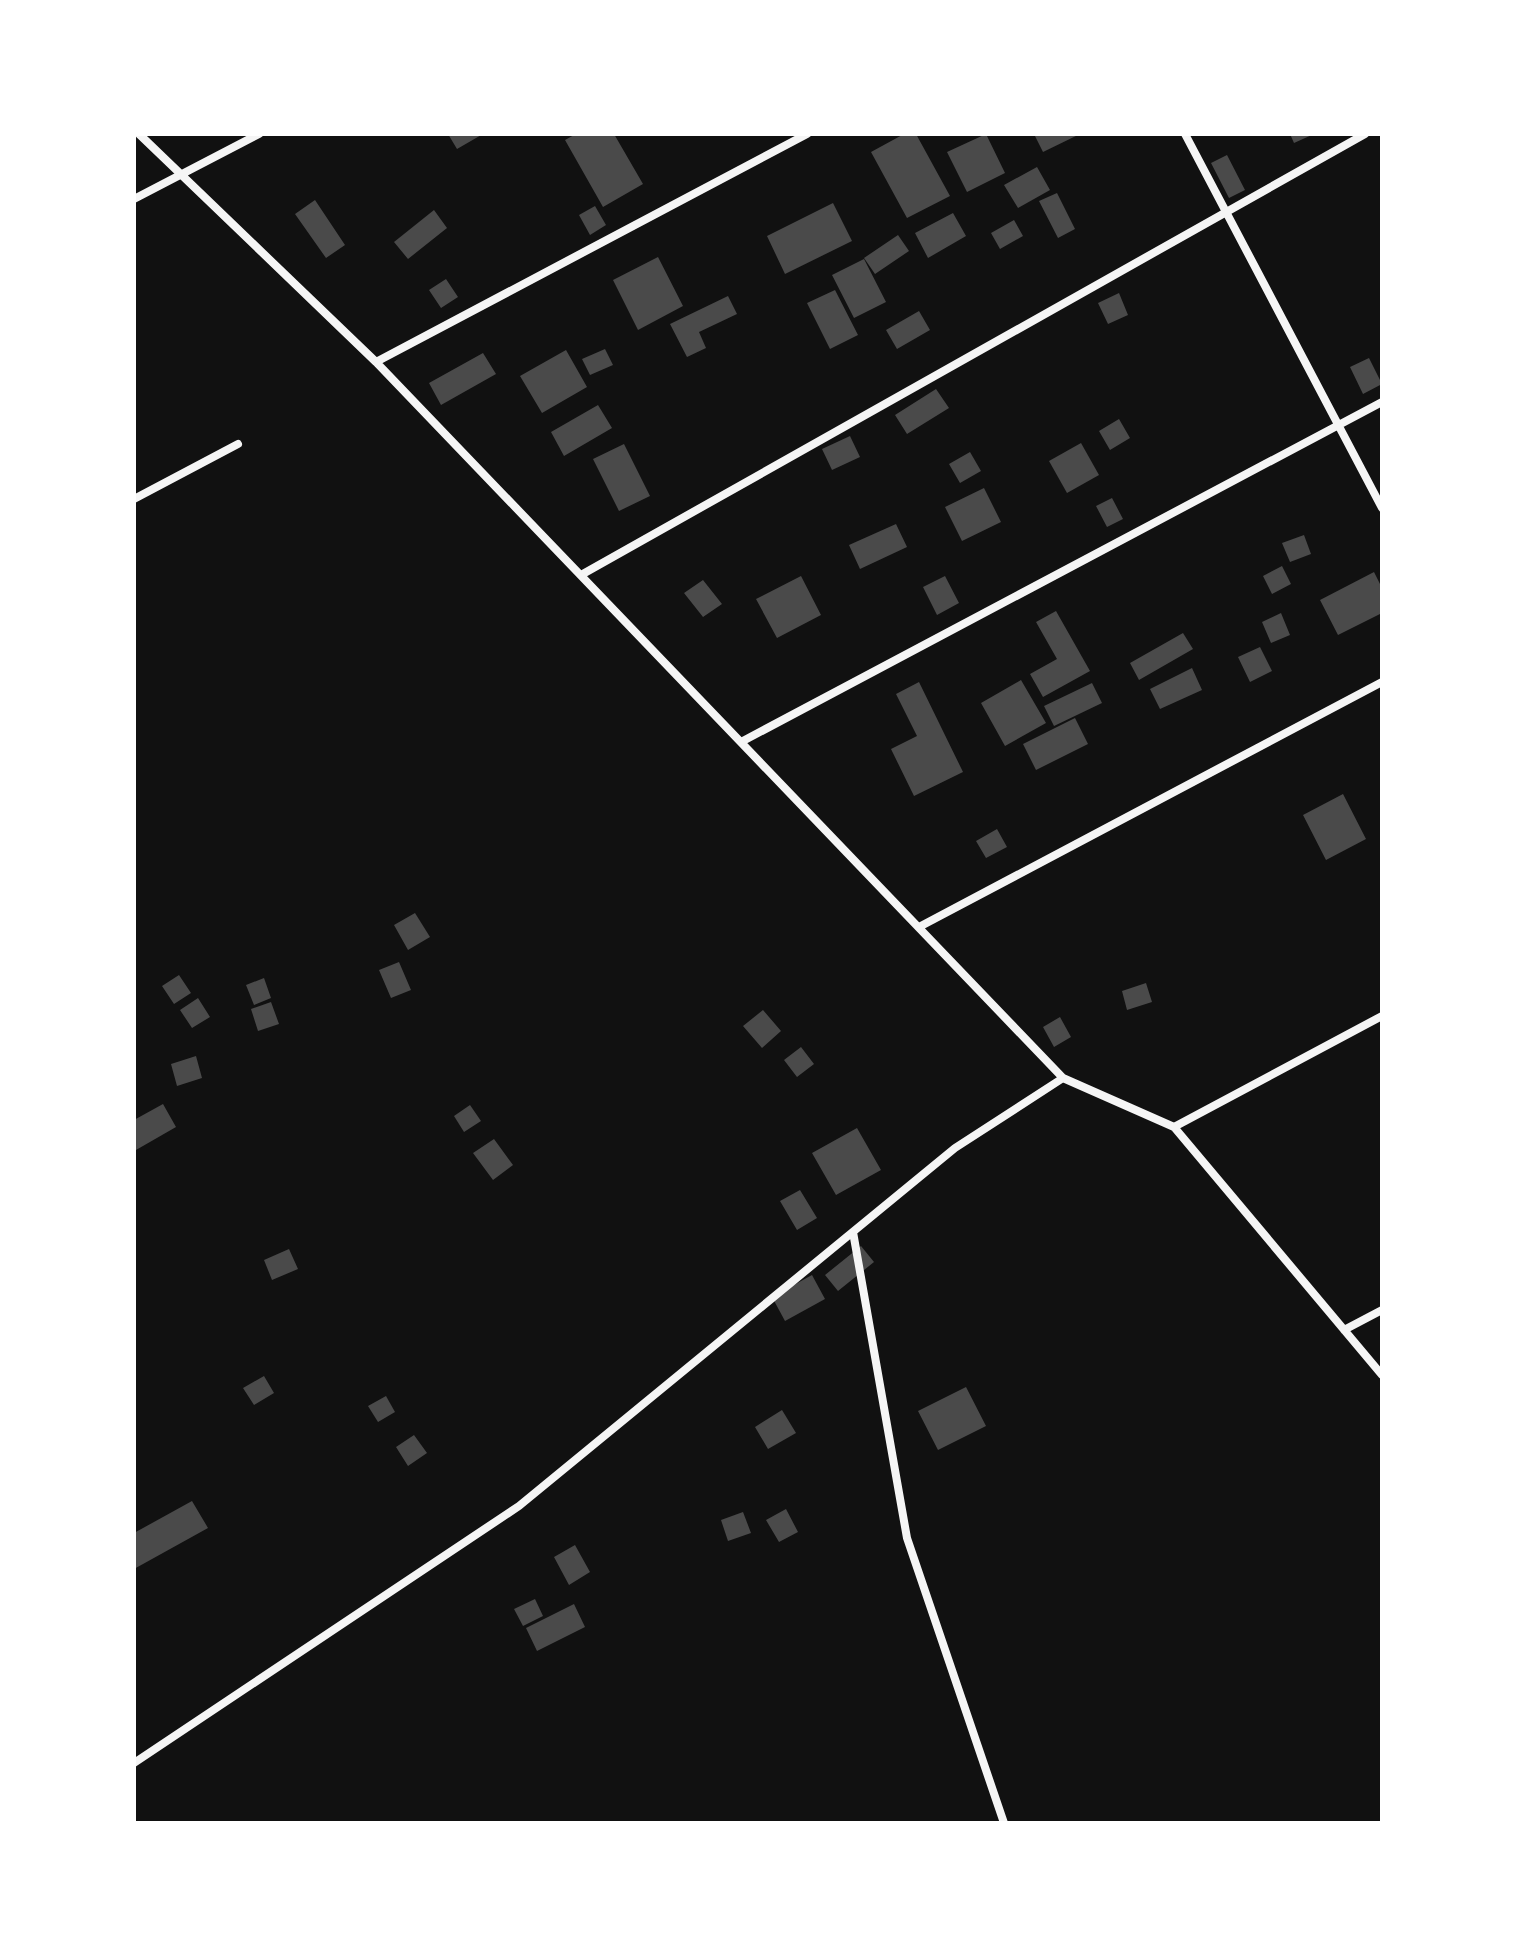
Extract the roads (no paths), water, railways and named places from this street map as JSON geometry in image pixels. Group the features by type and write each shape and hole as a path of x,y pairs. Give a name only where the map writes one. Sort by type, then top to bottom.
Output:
{"street":[{"path":"139,134 376,362 1063,1078 1174,1127 1382,1375"},
{"path":"134,199 259,134"},
{"path":"376,362 807,134"},
{"path":"1185,134 1382,508"},
{"path":"581,575 1365,134"},
{"path":"741,742 1382,402"},
{"path":"134,499 238,444"},
{"path":"919,927 1382,682"},
{"path":"1174,1127 1382,1016"},
{"path":"134,1763 519,1506 955,1148 1063,1078"},
{"path":"853,1232 907,1538 1004,1823"},
{"path":"1344,1330 1382,1310"}]}
